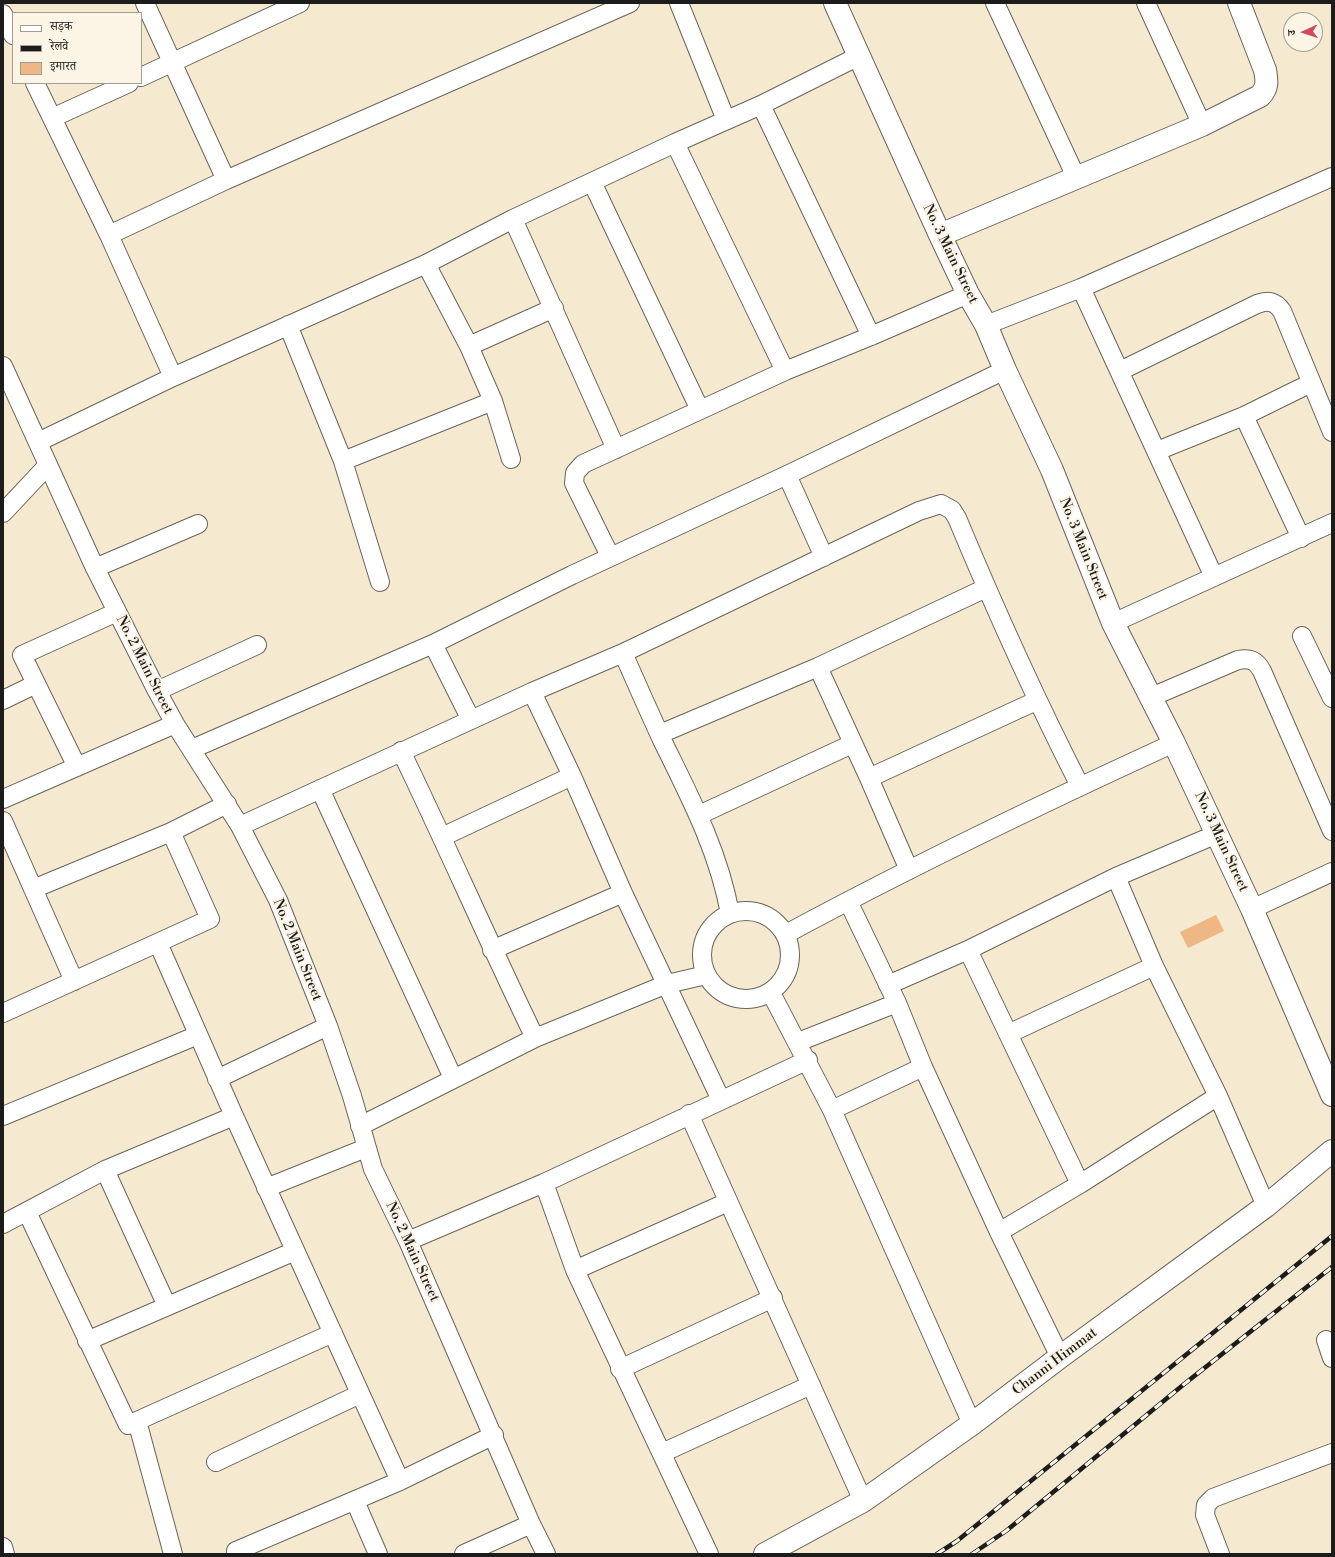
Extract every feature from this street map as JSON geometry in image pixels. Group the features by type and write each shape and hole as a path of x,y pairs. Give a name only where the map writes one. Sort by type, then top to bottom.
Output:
{"street":[{"path":"145,3 226,180"},
{"path":"142,77 300,3"},
{"path":"109,235 226,180 630,3"},
{"path":"679,3 726,120"},
{"name":"No. 3 Main Street","path":"835,3 940,235 968,294 986,325 1005,370 1052,470 1113,622 1149,698 1174,743 1252,909 1332,1095"},
{"path":"995,3 1076,177"},
{"path":"1146,3 1202,124"},
{"path":"940,235 1202,124 1260,96 1266,90 1267,81 1265,70 1239,3"},
{"path":"3,14 12,33"},
{"path":"38,442 173,377 426,264 513,219 675,143 761,105 859,56"},
{"path":"35,84 109,235 173,377"},
{"path":"52,118 127,84"},
{"path":"761,105 871,336"},
{"path":"675,143 785,370"},
{"path":"986,325 1082,288 1332,177"},
{"path":"592,182 700,410"},
{"path":"513,219 616,449"},
{"path":"426,264 469,346 493,401 511,459"},
{"path":"1082,288 1214,576"},
{"path":"610,556 574,483 575,473 583,464 785,370 871,336 968,294"},
{"path":"1120,371 1265,301 1277,304 1282,311 1332,432"},
{"path":"469,346 554,308"},
{"path":"288,325 342,461 380,582"},
{"name":"No. 2 Main Street","path":"3,366 95,568 157,691 175,724 240,826 278,900 328,1026 373,1169 408,1241 494,1435 531,1524 546,1554"},
{"path":"192,749 433,644 610,556 787,474 1005,370"},
{"path":"1157,451 1244,416 1311,383"},
{"path":"342,461 493,401"},
{"path":"1244,416 1301,538"},
{"path":"3,513 48,465"},
{"path":"787,474 824,557"},
{"path":"240,826 532,692 623,653 919,511 941,504 952,510 957,518 1036,701 1080,786"},
{"path":"95,568 198,524"},
{"path":"1113,622 1332,524"},
{"path":"660,734 818,667 986,588"},
{"path":"78,767 22,655 117,612"},
{"path":"1302,636 1332,698"},
{"path":"433,644 471,720"},
{"path":"157,691 256,645"},
{"path":"623,653 698,815 719,866 730,914"},
{"path":"1149,698 1238,660 1248,658 1253,660 1262,671 1332,832"},
{"path":"818,667 909,870"},
{"path":"3,700 36,684"},
{"path":"532,692 572,776 623,893 721,1100"},
{"path":"869,778 1036,701"},
{"path":"3,799 175,724"},
{"path":"786,934 909,870 1080,786 1174,743"},
{"path":"698,815 852,744"},
{"path":"401,752 442,836 492,950 535,1038"},
{"path":"442,836 572,776"},
{"path":"320,789 454,1078"},
{"path":"33,889 171,832 227,804"},
{"path":"3,821 74,981"},
{"path":"3,1014 210,919 171,832"},
{"path":"888,985 968,950 1116,877 1217,834"},
{"path":"1252,909 1332,872"},
{"path":"1116,877 1154,966 1218,1096 1266,1206"},
{"path":"492,950 623,893"},
{"path":"848,901 897,1003 923,1067 999,1232 1060,1357"},
{"path":"756,912 778,925 786,934 790,947 787,973 771,993 747,1000 741,999 723,994 706,975 702,951 710,928 730,914 756,912"},
{"path":"158,943 266,1188 400,1481"},
{"path":"968,950 1080,1184"},
{"path":"1008,1034 1154,966"},
{"path":"360,1126 535,1038 666,984 706,975"},
{"path":"771,993 808,1060 832,1110 972,1424"},
{"path":"798,1042 897,1003"},
{"path":"217,1079 328,1026"},
{"path":"3,1116 198,1035"},
{"path":"408,1241 544,1183 689,1114 808,1060"},
{"path":"832,1110 923,1067"},
{"path":"999,1232 1080,1184 1218,1096"},
{"path":"689,1114 863,1501"},
{"path":"3,1224 105,1170 234,1116"},
{"path":"266,1188 366,1148"},
{"name":"Channi Himmat","path":"765,1554 863,1501 972,1424 1060,1357 1266,1206 1332,1151"},
{"path":"105,1170 167,1306"},
{"path":"544,1183 575,1270 620,1369 662,1453 709,1554"},
{"path":"575,1270 728,1202"},
{"path":"27,1212 128,1426 333,1333"},
{"path":"87,1341 295,1250"},
{"path":"620,1369 773,1298"},
{"path":"1326,1340 1332,1358"},
{"path":"662,1453 811,1385"},
{"path":"216,1462 360,1394"},
{"path":"137,1421 173,1554"},
{"path":"236,1554 236,1551 400,1481 494,1435"},
{"path":"1220,1554 1204,1515 1206,1505 1213,1498 1332,1453"},
{"path":"355,1501 378,1554"},
{"path":"464,1554 531,1524"},
{"path":"3,1547 5,1554"}],"building":[{"path":"1216,915 1224,931 1188,948 1180,932"}],"railway":[{"path":"937,1554 957,1541 1332,1236"},
{"path":"972,1554 1006,1531 1183,1385 1332,1267"}]}
